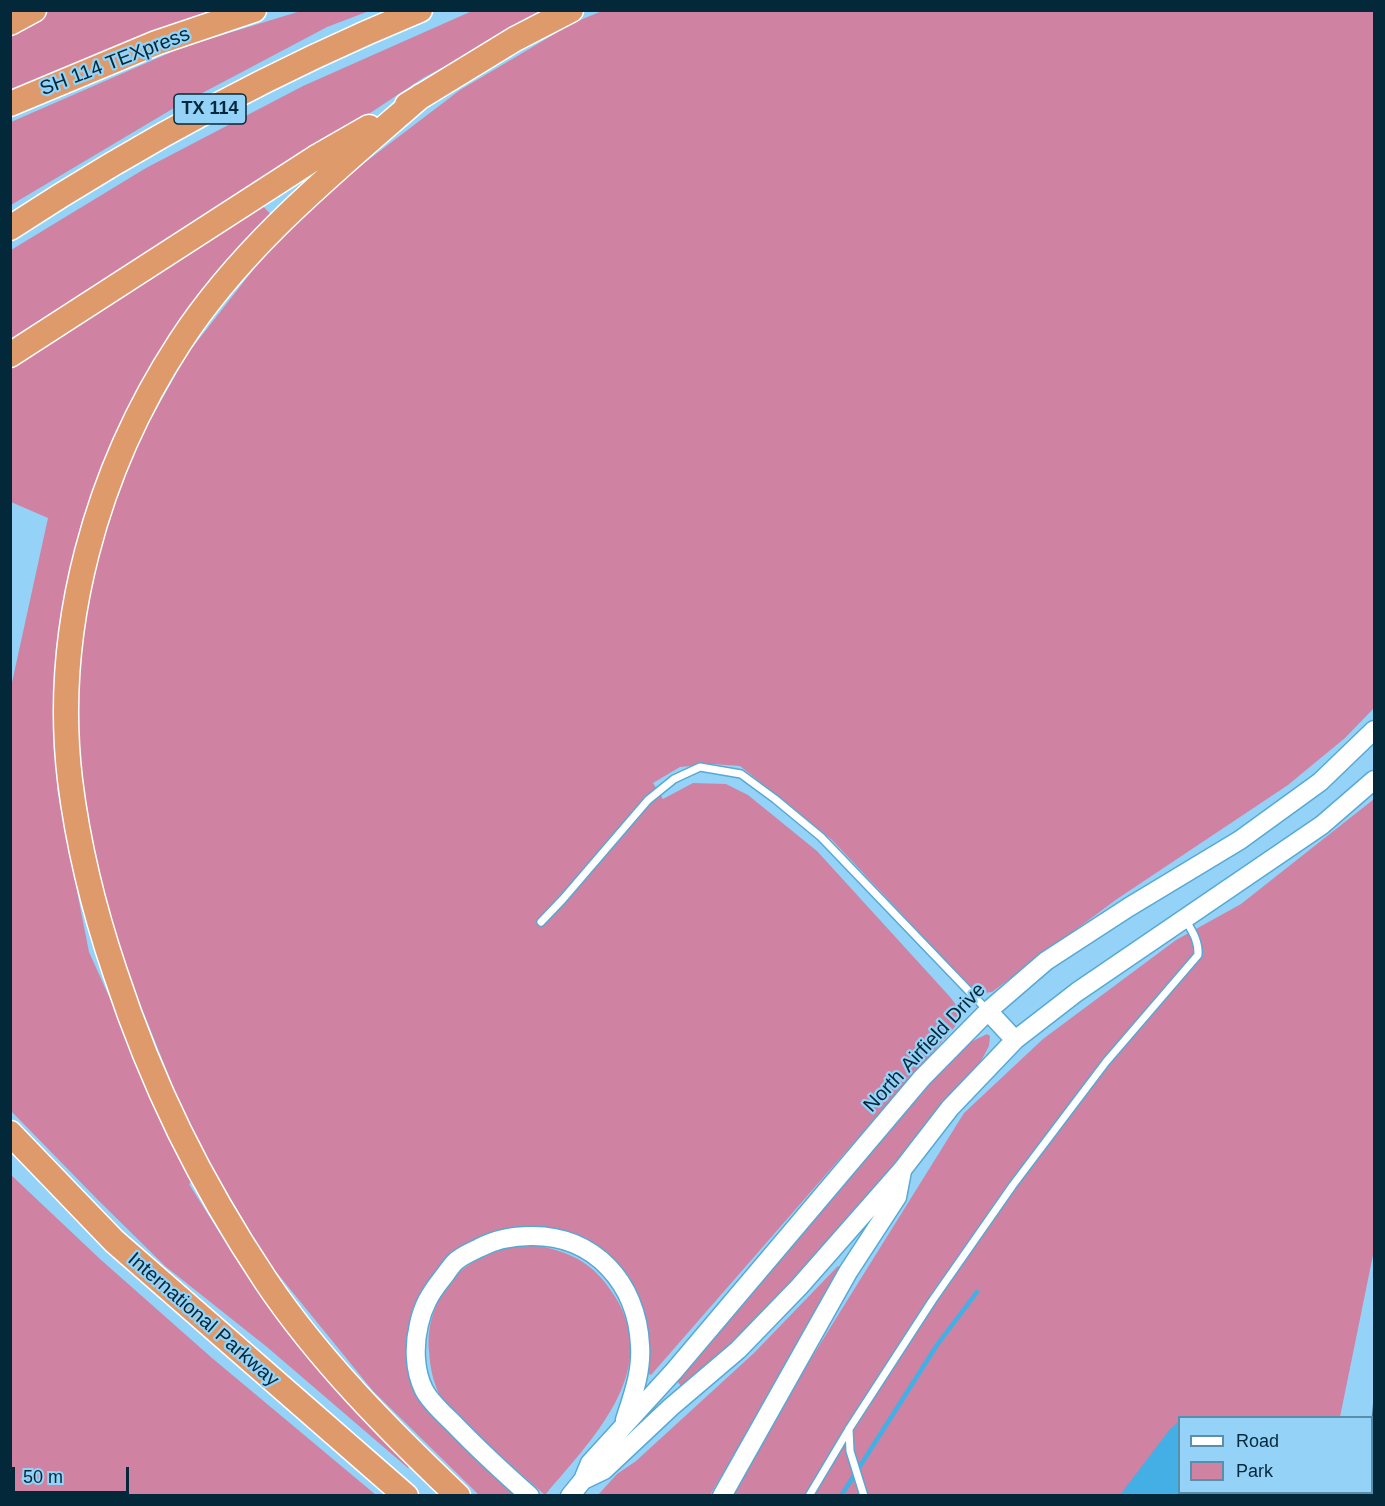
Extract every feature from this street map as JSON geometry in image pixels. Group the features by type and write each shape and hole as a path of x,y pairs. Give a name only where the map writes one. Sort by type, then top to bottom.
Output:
{"highway":[{"path":"10,23 34,10"},
{"name":"SH 114 TEXpress","path":"10,104 156,43 254,10"},
{"name":"TX 114","path":"10,228 73,187 201,114 302,63 420,10"},
{"path":"10,355 315,158 515,39 572,10"},
{"path":"422,96 329,176 250,254 219,289 181,339 150,391 116,465 98,514 80,580 70,647 67,706 70,776 80,840 106,944 131,1020 166,1107 200,1173 267,1282 346,1381 416,1456 458,1496"},
{"name":"International Parkway","path":"10,1134 114,1241 406,1496"}],"main road":[{"name":"North Airfield Drive","path":"570,1496 583,1480 590,1463 674,1371 922,1078 987,1011 1046,961 1129,907 1240,840 1320,782 1374,730"},
{"name":"North Airfield Drive","path":"583,1480 604,1470 671,1407 738,1350 799,1287 902,1170 950,1108 1015,1040 1077,992 1322,825 1374,780"},
{"path":"987,1011 1015,1040"},
{"path":"722,1496 848,1272 897,1197 902,1170"},
{"path":"530,1496 486,1457 436,1406 424,1389 416,1360 416,1337 429,1295 456,1261 488,1243 511,1236 549,1235 569,1240 606,1264 616,1274 635,1314 640,1345 639,1377 623,1426"}],"lane":[{"path":"541,922 648,800 674,778 700,767 741,774 821,837 987,1011"},
{"path":"809,1496 849,1429 932,1301 1013,1185 1106,1062 1198,955 1196,938 1185,919"},
{"path":"849,1429 850,1452 864,1496"}],"green space":[{"path":"304,10 369,11 327,27 174,108 11,205 11,122 183,47"},
{"path":"47,11 231,11 11,96 10,30"},
{"path":"472,11 548,11 423,78 11,343 11,250 146,168 303,86"},
{"path":"602,11 1374,11 1374,708 1345,738 1288,785 1117,899 992,992 977,994 832,840 740,766 713,764 680,767 653,783 663,799 693,783 726,784 748,795 817,851 951,998 962,1014 959,1022 651,1375 644,1372 629,1287 544,1229 457,1253 434,1274 414,1314 419,1395 433,1416 470,1453 520,1495 479,1495 373,1391 268,1262 190,1129 133,986 107,911 86,830 78,729 78,647 101,548 130,456 188,353 271,247 351,173 460,90 573,23"},
{"path":"262,205 274,218 157,365 88,504 62,649 57,789 89,952 160,1110 196,1178 189,1184 221,1235 285,1323 412,1464 408,1468 267,1347 165,1266 11,1111 11,687 48,518 11,502 11,366"},
{"path":"1374,799 1374,1250 1340,1416 1178,1416 1178,1494 1332,1495 733,1496 797,1381 964,1113 1043,1039 1176,940 1241,904"},
{"path":"987,1034 990,1036 989,1046 980,1063 793,1282 758,1318 681,1386 676,1380 936,1075 965,1045"},
{"path":"10,1174 100,1259 212,1358 376,1495 11,1495"},
{"path":"539,1246 573,1256 599,1275 614,1295 627,1323 630,1350 626,1376 616,1402 582,1451 545,1495 446,1405 434,1381 429,1351 432,1317 447,1286 458,1274 471,1263 503,1249"},
{"path":"838,1266 844,1270 710,1495 597,1496 617,1474 636,1461 754,1353"}],"water":[{"path":"1178,1422 1178,1494 1300,1495 1120,1495 1170,1429"}],"waterway":[{"path":"841,1496 937,1345 977,1292"}],"tram line":[{"path":"1373,1416 1374,1401"}]}
